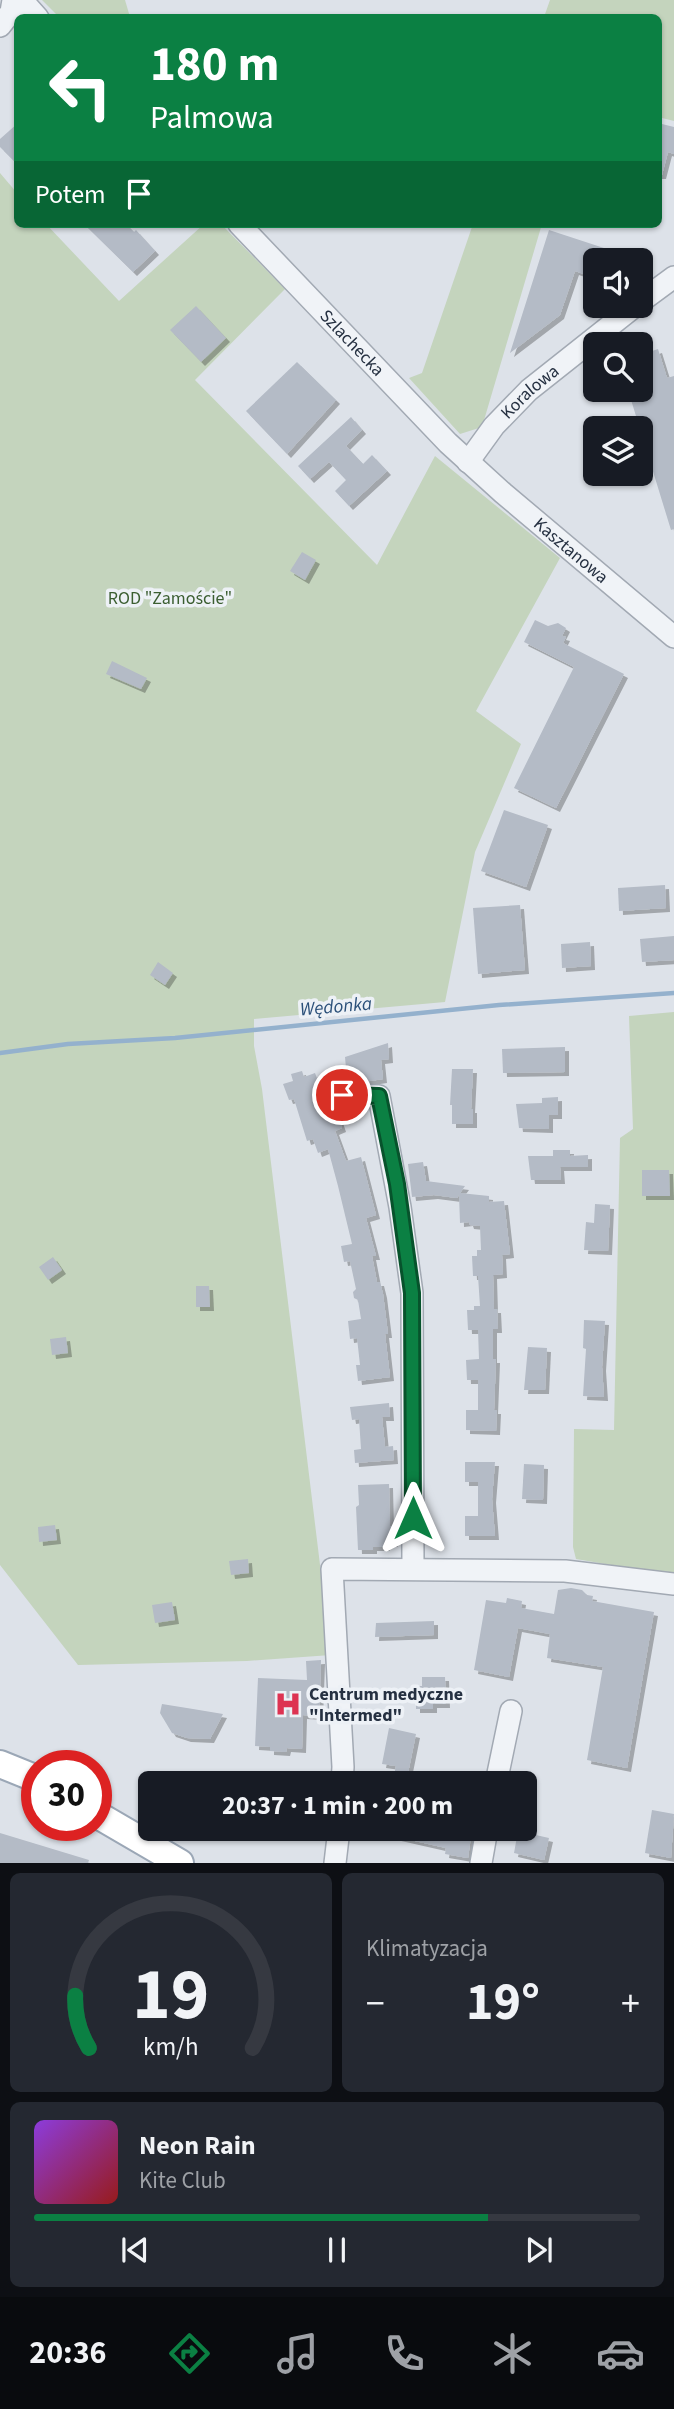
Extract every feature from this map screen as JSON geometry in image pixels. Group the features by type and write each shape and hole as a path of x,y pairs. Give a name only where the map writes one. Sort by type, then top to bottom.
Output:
{"main road":[{"path":"0,1764 21,1773"},
{"path":"112,1823 180,1863"}],"street":[{"path":"6,25 13,0"},
{"path":"22,0 34,14"},
{"name":"Szlachecka","path":"243,228 468,462"},
{"path":"653,292 674,277"},
{"name":"Koralowa","path":"468,462 495,426 529,390 620,318"},
{"name":"Kasztanowa","path":"468,462 674,637"},
{"path":"342,1095 379,1096 400,1207 412,1293 413,1569"},
{"path":"343,1771 332,1569 565,1571 674,1584"},
{"path":"498,1771 511,1710"},
{"path":"335,1863 338,1841"},
{"path":"481,1863 485,1841"}],"green space":[{"path":"42,0 125,0 129,14 56,14"},
{"path":"550,0 674,0 674,121 662,118 662,14 545,14"},
{"name":"ROD \"Zamoście\"","path":"0,173 14,189 14,228 50,228 119,301 200,228 225,228 285,289 195,380 377,565 435,456 560,558 476,711 521,744 475,852 445,1002 254,1019 254,1046 262,1089 331,1655 247,1661 78,1665 0,1565"},
{"path":"472,228 541,228 482,427 460,434 409,378 422,373"},
{"path":"674,1012 674,1572 670,1575 576,1559 573,1547 574,1429 614,1430 620,1138 633,1129 629,1016"}],"building":[{"path":"662,124 674,127 674,154 668,152 662,175"},
{"path":"14,127 14,161 0,147 0,139"},
{"path":"88,228 136,230 155,251 133,272"},
{"path":"549,230 604,248 583,248 583,274 575,271 560,315 510,353"},
{"path":"196,306 226,338 201,362 170,330"},
{"path":"658,349 667,378 674,376 674,529 671,530 653,471 653,416 636,416 632,402 653,402 653,351"},
{"path":"297,362 336,400 287,454 246,411"},
{"path":"351,417 362,430 346,446 363,464 372,455 387,471 349,506 335,491 346,480 329,462 310,479 298,466"},
{"path":"302,552 316,560 305,580 290,571"},
{"path":"535,620 548,626 558,623 566,628 562,636 566,637 563,643 624,674 556,808 514,788 574,667 524,642"},
{"path":"112,661 147,678 141,689 106,674"},
{"path":"504,810 548,825 526,887 481,871"},
{"path":"665,885 666,908 619,911 618,888"},
{"path":"520,905 525,970 478,974 473,908"},
{"path":"674,936 674,960 642,962 640,939"},
{"path":"590,942 591,966 562,968 561,944"},
{"path":"158,962 173,973 165,985 150,975"},
{"path":"388,1043 389,1059 381,1060 383,1079 363,1082 363,1077 350,1067 346,1068 345,1057"},
{"path":"565,1047 565,1072 503,1073 502,1049"},
{"path":"452,1069 473,1069 473,1124 452,1124"},
{"path":"302,1071 304,1077 315,1073 321,1089 314,1091 326,1120 338,1116 342,1128 335,1131 346,1161 361,1157 376,1215 366,1218 376,1256 372,1256 377,1282 380,1282 383,1294 390,1377 358,1381 356,1365 360,1365 357,1338 350,1339 348,1321 361,1319 358,1300 354,1298 353,1292 356,1289 350,1261 344,1262 341,1246 352,1244 338,1186 328,1149 318,1153 313,1139 307,1141 294,1099 289,1100 283,1084 293,1081 291,1074"},
{"path":"558,1097 558,1115 549,1115 549,1129 519,1128 516,1104 542,1103 542,1098"},
{"path":"553,1150 570,1150 570,1156 588,1155 588,1167 560,1167 561,1180 531,1180 528,1156 553,1156"},
{"path":"423,1162 426,1181 465,1186 460,1193 489,1196 489,1202 504,1201 510,1254 502,1255 503,1274 493,1275 494,1309 497,1309 498,1329 493,1329 493,1359 496,1359 496,1431 466,1430 466,1410 478,1410 478,1380 467,1380 466,1360 479,1359 478,1330 468,1330 467,1310 480,1306 478,1276 473,1276 472,1256 477,1256 477,1250 481,1250 480,1226 470,1225 469,1222 460,1223 459,1195 457,1198 434,1195 412,1197 408,1164"},
{"path":"642,1170 669,1170 670,1196 642,1196"},
{"path":"595,1204 610,1205 608,1251 584,1250 586,1222 594,1223"},
{"path":"53,1257 62,1270 48,1280 39,1267"},
{"path":"196,1286 209,1286 210,1307 196,1307"},
{"path":"584,1320 605,1321 602,1367 604,1397 583,1396 586,1349 583,1348"},
{"path":"66,1337 68,1353 52,1355 50,1339"},
{"path":"528,1347 547,1348 545,1390 524,1390"},
{"path":"389,1403 390,1417 382,1417 385,1447 393,1446 394,1460 355,1463 354,1450 361,1449 359,1419 352,1420 350,1407"},
{"path":"465,1462 495,1462 492,1499 495,1536 465,1536 465,1516 478,1516 478,1482 465,1482"},
{"path":"524,1464 544,1465 543,1500 522,1499"},
{"path":"389,1484 390,1526 394,1526 394,1543 385,1543 386,1547 373,1547 373,1550 358,1550 358,1485"},
{"path":"55,1525 57,1540 39,1542 38,1527"},
{"path":"248,1559 249,1573 231,1575 229,1561"},
{"path":"571,1588 593,1596 592,1601 654,1612 627,1768 587,1760 603,1667 547,1658 550,1634 518,1628 509,1677 474,1670 486,1600 506,1603 507,1598 522,1601 521,1608 554,1614 558,1590"},
{"path":"172,1602 175,1620 155,1623 152,1605"},
{"path":"434,1621 434,1635 375,1637 376,1623"},
{"name":"Centrum medyczne \"Intermed\"","path":"321,1660 319,1716 303,1715 302,1749 270,1751 270,1747 255,1746 258,1678 307,1680 306,1661"},
{"path":"422,1677 445,1677 446,1704 433,1704 433,1709 416,1709 416,1692 419,1692 419,1686 422,1686"},
{"path":"162,1704 223,1714 210,1739 187,1738 172,1733 160,1713"},
{"path":"389,1728 416,1734 408,1771 395,1771 396,1766 382,1764"},
{"path":"652,1810 674,1814 671,1858 645,1853"},
{"path":"0,1833 89,1860 88,1863 0,1863"},
{"path":"537,1835 549,1838 544,1860 514,1853 516,1841 537,1841"},
{"path":"415,1841 470,1841 468,1858 445,1854 446,1848"}],"waterway":[{"name":"Wędonka","path":"0,1053 68,1044 175,1038 499,1005 674,993"}],"place":[{"name":"Centrum medyczne \"Intermed\"","path":"288,1704"}],"route":[{"path":"342,1095 379,1096 397,1184 412,1293 413,1518"}]}
